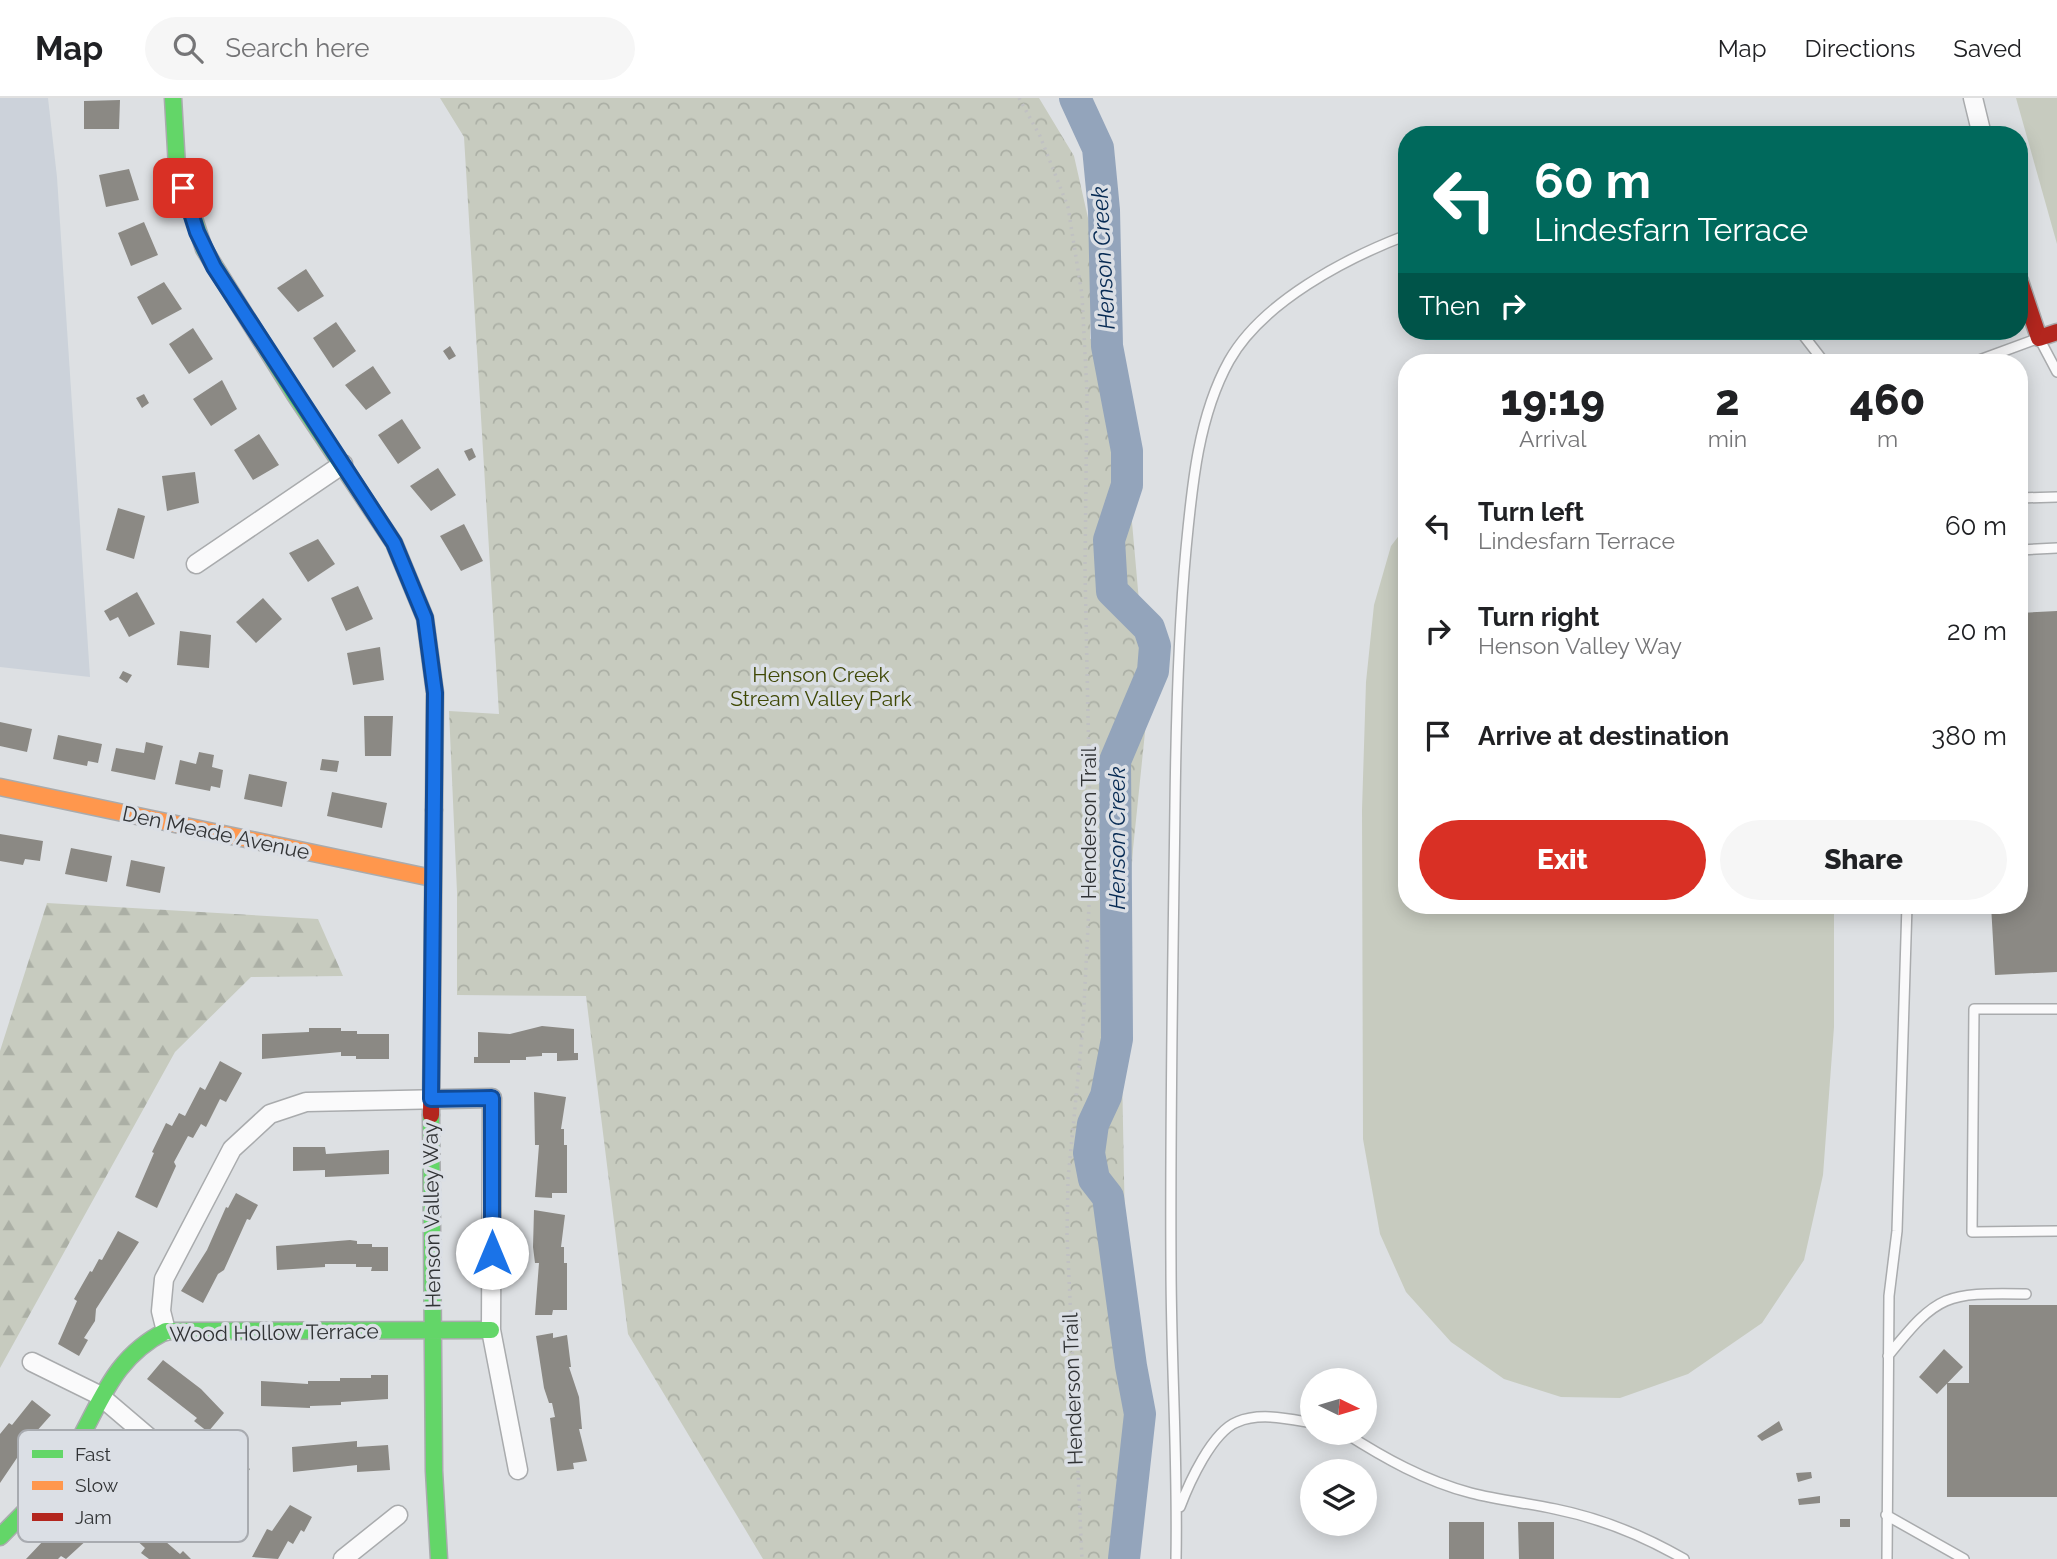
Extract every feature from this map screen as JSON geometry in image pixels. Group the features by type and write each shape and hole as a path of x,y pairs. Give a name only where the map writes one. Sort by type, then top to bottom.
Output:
{"street":[{"name":"Henson Valley Way","path":"173,98 177,167 204,249 227,290 394,543 425,618 435,693 431,1099 434,1471 439,1559"},
{"path":"1973,98 1980,126"},
{"path":"2028,305 2039,338 2057,332"},
{"path":"195,564 343,464"},
{"name":"Den Meade Avenue","path":"0,787 432,878"},
{"path":"166,1331 161,1311 164,1279 232,1149 270,1114 306,1101 492,1098 491,1330 518,1470"},
{"name":"Wood Hollow Terrace","path":"82,1430 99,1395 128,1356 150,1337 166,1331 491,1330"},
{"path":"32,1362 99,1395 140,1430"},
{"path":"343,1559 397,1515"},
{"name":"Wood Hollow Terrace","path":"0,1537 18,1518"}],"lane":[{"path":"1176,1559 1179,1512 1171,1265 1177,652 1193,477 1216,389 1230,358 1279,304 1305,285 1370,249 1398,238"},
{"path":"1996,354 2039,338 2057,372"},
{"path":"2028,498 2057,497"},
{"path":"2028,550 2057,548"},
{"path":"1887,1559 1889,1296 1897,1231 1908,914"},
{"path":"2057,1009 1974,1009 1972,1232 2057,1231"},
{"path":"1888,1356 1929,1310 1948,1298 1964,1293 2026,1294"},
{"path":"1179,1512 1189,1484 1219,1437 1235,1422 1273,1417 1300,1421"},
{"path":"1365,1446 1433,1480 1469,1493 1556,1509 1606,1523 1653,1540 1684,1559"},
{"path":"1886,1515 1964,1559"}],"path":[{"name":"Henderson Trail","path":"1018,98 1040,136 1068,207 1082,295 1089,420 1085,568 1091,866 1083,1026 1068,1179 1067,1235 1082,1559"}],"shaded area":[{"path":"0,98 48,98 57,177 90,677 0,667"}],"green space":[{"name":"Henson Creek Stream Valley Park","path":"440,98 1039,98 1074,156 1093,240 1090,339 1115,330 1148,703 1133,849 1121,1017 1129,1441 1123,1559 763,1559 628,1334 586,996 457,995 457,892 449,711 499,714 464,137"},
{"path":"2016,98 2057,98 2057,244 2028,141 2028,126 2024,126"},
{"path":"1398,537 1398,914 1834,914 1834,1027 1823,1175 1804,1260 1762,1323 1688,1374 1620,1398 1561,1397 1504,1379 1451,1342 1406,1292 1380,1234 1363,1139 1362,810 1366,682 1374,605 1391,546"},
{"path":"47,903 318,919 343,976 251,977 175,1052 0,1368 0,1051"}],"building":[{"path":"120,100 119,129 84,129 84,101"},
{"path":"129,169 139,200 106,207 99,175"},
{"path":"144,222 158,255 131,266 118,233"},
{"path":"306,269 324,296 298,312 277,288"},
{"path":"164,282 182,309 152,325 137,297"},
{"path":"336,322 356,351 333,368 313,338"},
{"path":"193,328 213,359 189,374 169,344"},
{"path":"450,346 456,356 449,360 443,351"},
{"path":"373,366 391,393 366,410 345,385"},
{"path":"222,380 237,409 211,426 193,399"},
{"path":"144,394 149,403 142,408 136,398"},
{"path":"402,419 421,448 398,464 378,435"},
{"path":"259,434 279,465 253,480 234,450"},
{"path":"472,448 476,457 469,461 464,451"},
{"path":"438,468 456,495 431,511 410,486"},
{"path":"195,472 199,503 167,511 162,476"},
{"path":"118,508 145,516 134,559 106,550"},
{"path":"464,524 483,561 461,571 440,536"},
{"path":"318,539 335,564 308,582 289,553"},
{"path":"358,586 373,619 346,631 331,598"},
{"path":"137,592 155,624 129,637 118,617 110,621 104,611"},
{"path":"263,598 282,619 256,643 236,622"},
{"path":"2057,611 2057,972 1995,975 1992,914 2028,914 2028,613"},
{"path":"180,631 211,635 209,668 177,665"},
{"path":"380,647 384,680 353,685 347,653"},
{"path":"123,671 132,675 127,683 119,678"},
{"path":"364,716 393,716 391,756 365,756"},
{"path":"0,722 32,729 27,752 0,746"},
{"path":"58,735 102,744 98,763 88,761 87,766 53,759"},
{"path":"146,742 163,746 155,780 111,771 116,748 144,753"},
{"path":"199,752 214,755 212,767 223,770 220,788 211,786 210,791 175,784 180,760 196,764"},
{"path":"322,759 339,761 337,772 320,770"},
{"path":"249,774 287,782 282,807 244,799"},
{"path":"332,792 387,803 382,828 327,816"},
{"path":"0,834 43,841 40,861 25,859 23,865 0,861"},
{"path":"71,848 112,856 107,882 65,874"},
{"path":"131,860 165,867 160,893 126,886"},
{"path":"542,1026 574,1029 574,1053 578,1053 578,1060 557,1061 557,1053 542,1053 542,1056 526,1057 526,1060 510,1060 510,1063 474,1063 474,1057 478,1057 478,1032 510,1034"},
{"path":"309,1028 341,1028 341,1031 357,1031 357,1034 389,1034 389,1059 356,1059 356,1056 341,1056 341,1052 262,1059 262,1034 309,1032"},
{"path":"220,1061 242,1073 226,1102 220,1099 206,1127 201,1124 193,1138 188,1136 174,1162 176,1166 157,1208 135,1197 166,1123 172,1126 179,1113 185,1116 200,1087 205,1090"},
{"path":"534,1092 566,1097 561,1129 564,1129 564,1145 567,1145 567,1193 552,1193 552,1198 535,1197 539,1145 535,1145"},
{"path":"293,1147 325,1147 326,1154 389,1150 389,1174 325,1177 325,1170 293,1171"},
{"path":"236,1193 258,1205 250,1220 247,1219 224,1270 218,1274 203,1303 181,1291 207,1250 226,1207 228,1208"},
{"path":"534,1210 565,1215 561,1247 564,1247 564,1263 567,1263 567,1310 553,1310 552,1315 535,1315 539,1263 535,1263 533,1247"},
{"path":"118,1231 139,1242 96,1309 95,1321 84,1338 88,1340 79,1356 58,1344 77,1301 74,1299 90,1271 92,1272 99,1259 102,1260"},
{"path":"357,1241 357,1244 372,1244 372,1247 388,1247 388,1271 371,1271 372,1267 356,1267 356,1264 325,1264 325,1267 277,1270 276,1246"},
{"path":"1969,1305 2057,1305 2057,1497 1947,1497 1947,1383 1969,1383"},
{"path":"553,1333 553,1338 567,1335 569,1367 579,1397 582,1429 579,1429 587,1461 573,1463 574,1469 557,1471 550,1418 555,1417 552,1403 549,1403 544,1388 536,1336"},
{"path":"1944,1349 1963,1367 1937,1394 1919,1377"},
{"path":"163,1360 201,1389 224,1413 210,1430 205,1430 194,1421 197,1418 147,1379"},
{"path":"371,1375 388,1375 388,1399 341,1402 341,1405 310,1408 261,1406 261,1381 308,1384 308,1381 371,1378"},
{"path":"32,1400 51,1415 38,1430 18,1430 18,1456 0,1483 0,1434 9,1423 12,1425"},
{"path":"1779,1421 1783,1430 1762,1441 1757,1436"},
{"path":"357,1441 357,1447 388,1445 390,1470 357,1472 357,1465 293,1472 292,1447"},
{"path":"1811,1472 1812,1478 1798,1482 1796,1473"},
{"path":"1820,1496 1820,1503 1799,1505 1798,1499"},
{"path":"290,1505 312,1517 304,1532 301,1530 293,1544 288,1541 278,1559 252,1557 267,1529 272,1531"},
{"path":"1840,1519 1850,1519 1850,1527 1840,1527"},
{"path":"1449,1522 1484,1522 1484,1559 1449,1559"},
{"path":"1518,1522 1554,1522 1554,1559 1519,1559"},
{"path":"42,1542 85,1542 66,1559 61,1556 58,1559 26,1559"},
{"path":"138,1542 166,1542 191,1559 149,1559 141,1553 145,1548"}],"waterway":[{"name":"Henson Creek","path":"1075,98 1098,148 1104,210 1107,346 1127,451 1127,485 1109,540 1112,591 1149,628 1155,646 1153,671 1115,761 1117,1039 1106,1096 1093,1124 1089,1153 1094,1179 1108,1197 1140,1414 1124,1559"}],"traffic: fast":[{"path":"173,98 177,167 204,249 295,395 394,543 425,618 435,693 434,810"},
{"path":"431,1115 434,1471 439,1559"},
{"path":"85,1430 106,1390 130,1357 166,1331 491,1330"},
{"path":"0,1537 18,1518"}],"traffic: slow":[{"path":"0,787 432,878"}],"traffic: jam":[{"path":"2028,305 2039,338 2057,332"},
{"path":"431,1115 434,810"}],"route":[{"path":"183,188 197,232 214,267 394,543 410,575 425,618 433,668 436,728 431,1099 492,1098 492,1253"}]}
